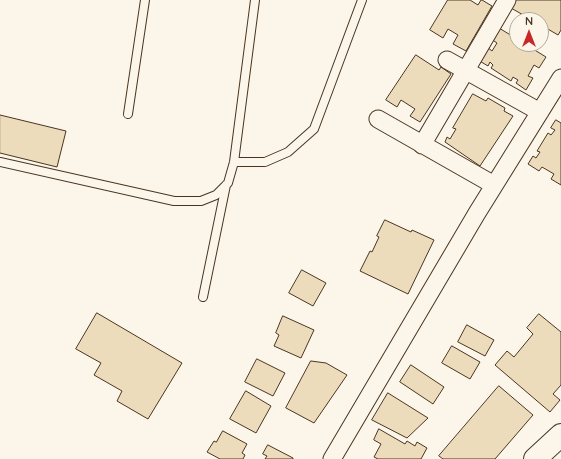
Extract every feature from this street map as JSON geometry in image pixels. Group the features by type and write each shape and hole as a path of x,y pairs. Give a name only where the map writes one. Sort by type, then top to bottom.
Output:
{"main road":[{"path":"535,459 561,435"}],"street":[{"path":"422,145 507,0"},
{"path":"447,60 466,72 540,112"},
{"path":"332,459 494,185 561,78"},
{"path":"378,119 494,185"}],"lane":[{"path":"128,114 145,0"},
{"path":"203,297 226,184 234,162 255,0"},
{"path":"234,162 265,162 288,152 314,129 362,0"},
{"path":"0,162 174,201 201,201 216,195 226,184"}],"building":[{"path":"448,0 470,0 478,5 482,0 492,6 466,51 453,44 458,35 448,29 443,38 430,30"},
{"path":"515,0 561,0 561,30 558,35 549,30 549,12 518,12 511,8"},
{"path":"499,28 509,34 509,52 538,52 546,57 539,68 534,65 528,76 533,78 526,90 516,83 518,80 513,77 511,81 491,68 493,65 490,62 488,66 478,60 487,47 492,51 497,43 491,39"},
{"path":"416,55 439,70 441,67 451,74 420,122 410,116 415,109 401,100 397,107 386,100"},
{"path":"473,94 486,101 488,98 505,108 504,111 513,116 480,166 445,142 447,137 450,139 456,129 453,128"},
{"path":"0,115 66,131 57,167 0,153"},
{"path":"556,120 561,123 561,185 551,179 554,174 542,167 539,171 528,164 533,156 536,158 540,152 537,151 548,133 551,135 555,130 551,128"},
{"path":"385,220 411,232 412,230 434,240 408,294 360,271 370,251 372,252 379,237 377,236"},
{"path":"302,270 326,283 313,306 289,293"},
{"path":"97,313 182,363 148,419 117,401 122,391 94,375 101,363 76,349"},
{"path":"539,314 561,332 561,385 553,394 560,400 550,412 495,365 507,351 514,357 533,334 527,328"},
{"path":"283,316 314,330 301,358 274,346 279,335 276,333"},
{"path":"467,325 494,340 485,356 458,342"},
{"path":"452,346 480,362 470,379 442,363"},
{"path":"257,359 285,373 273,396 245,382"},
{"path":"311,361 326,363 347,375 314,423 286,408"},
{"path":"411,365 444,387 433,404 400,382"},
{"path":"499,386 533,415 495,459 443,459 439,456"},
{"path":"246,391 271,406 256,433 230,419"},
{"path":"388,393 428,418 407,438 372,420"},
{"path":"379,429 405,444 407,441 415,446 417,442 427,448 421,459 378,459 374,457 381,444 374,440"},
{"path":"223,431 247,444 242,453 245,455 243,459 220,459 207,452"},
{"path":"268,445 293,459 265,459 267,456 263,454"}]}
